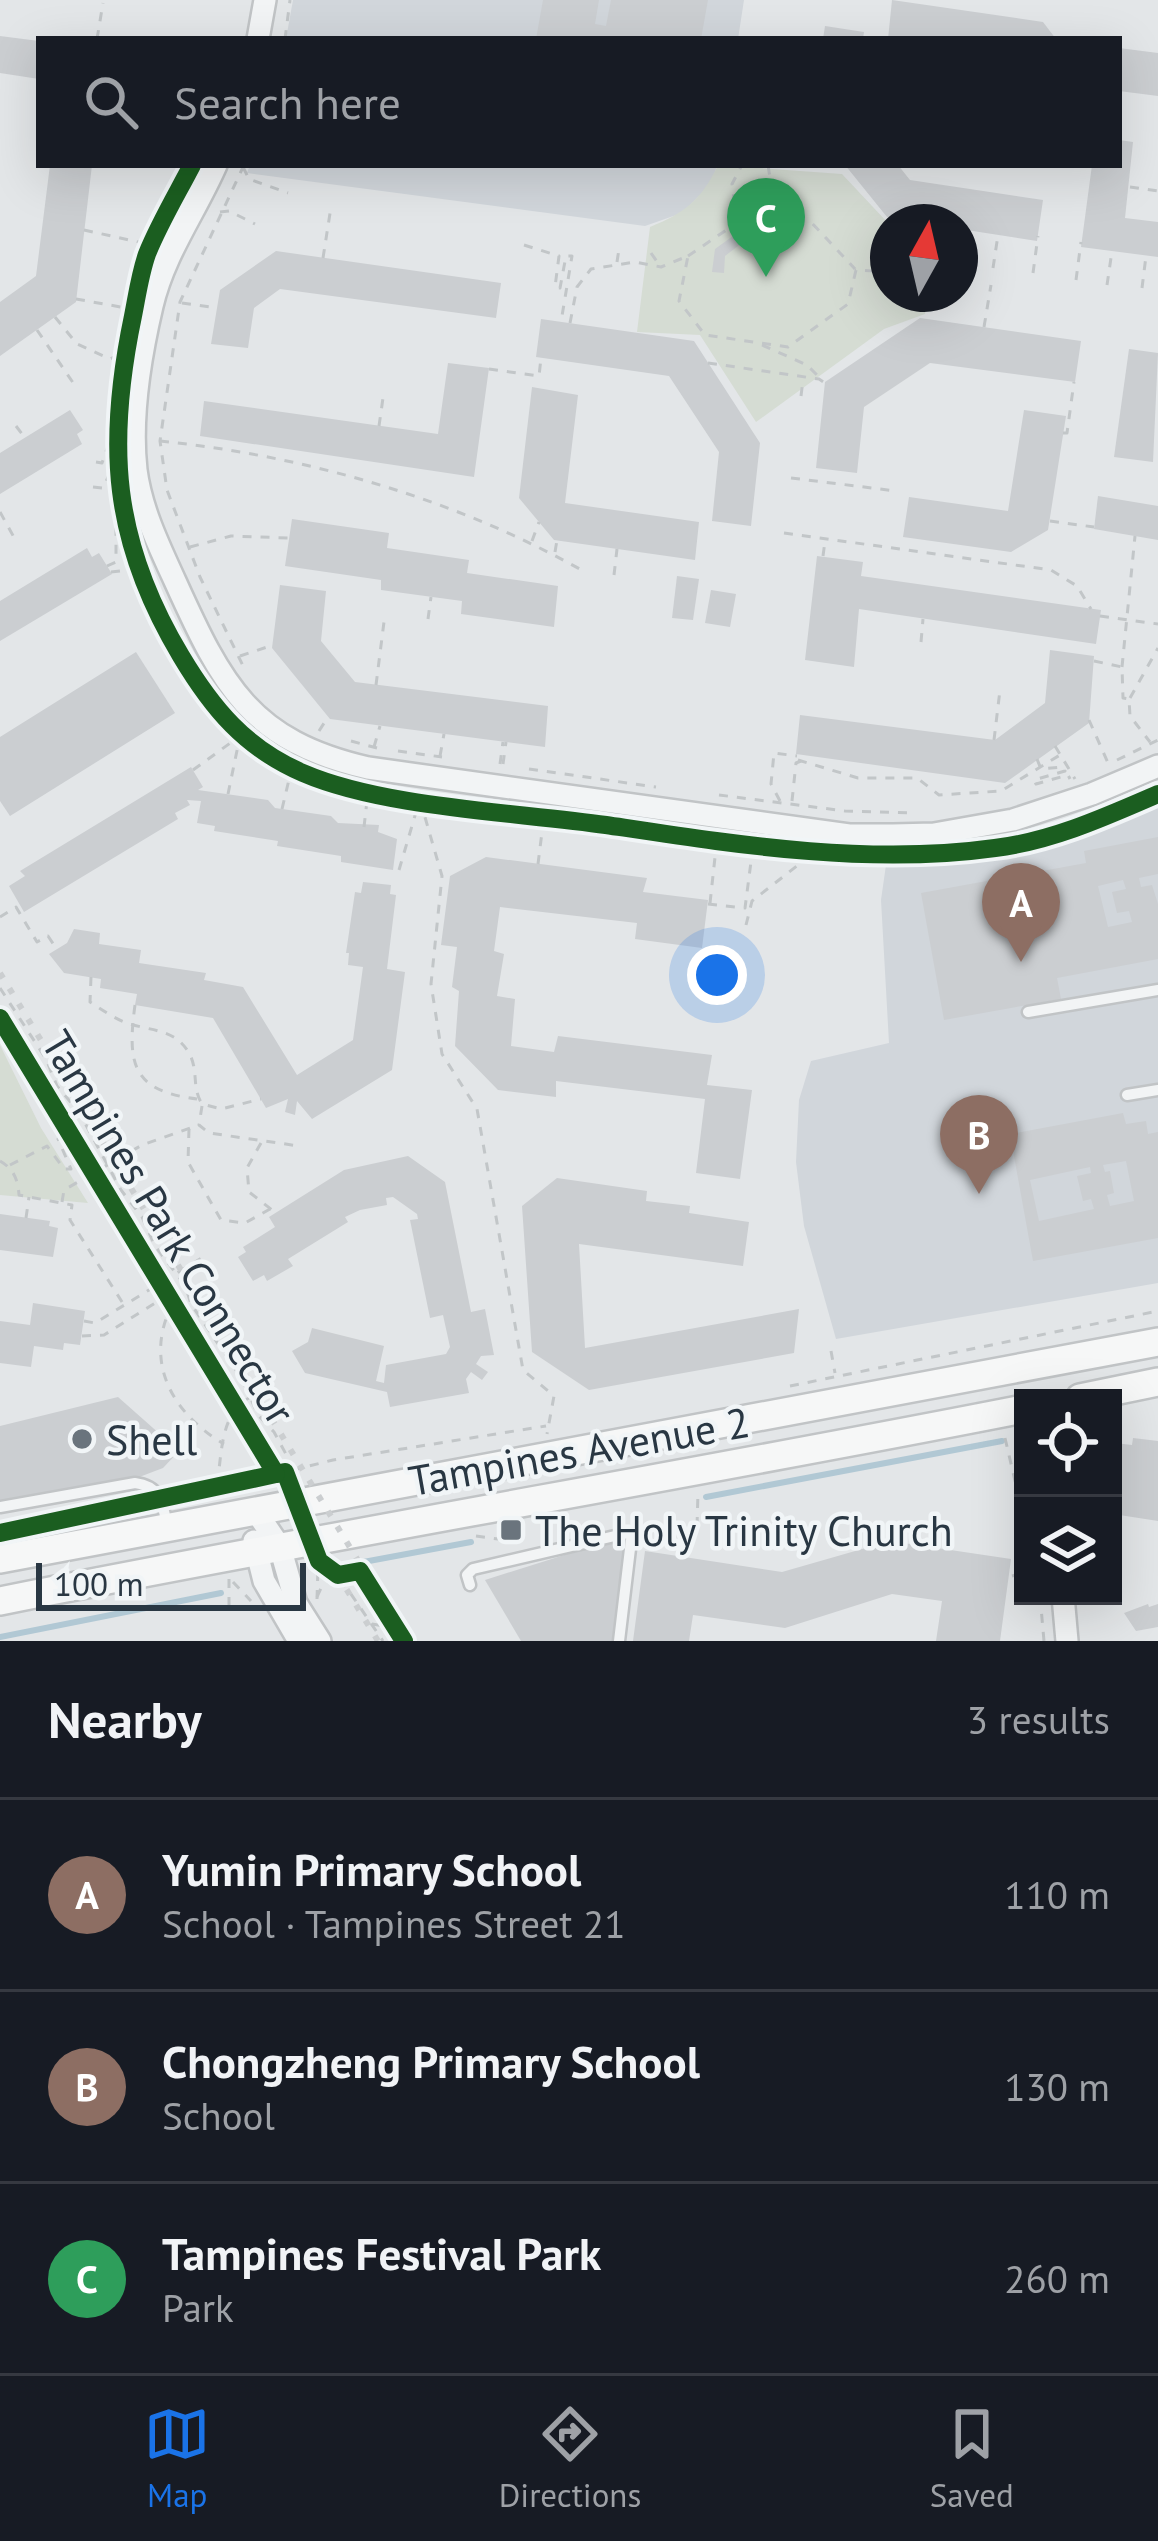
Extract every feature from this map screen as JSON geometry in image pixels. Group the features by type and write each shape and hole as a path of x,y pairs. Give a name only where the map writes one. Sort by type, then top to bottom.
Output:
{"main road":[{"name":"Tampines Avenue 2","path":"0,1559 298,1502 548,1440 758,1419 1158,1342"},
{"path":"1122,1389 1158,1382"},
{"name":"Tampines Avenue 2","path":"0,1601 267,1549 315,1550 1014,1411"},
{"path":"758,1419 817,1420 832,1429 835,1446"}],"street":[{"path":"259,36 265,0"},
{"path":"214,168 157,246 151,309 123,436 148,516 215,664 264,724 284,738 334,761 849,835 934,834 1013,820 1158,766"},
{"path":"1015,1369 1021,1389"},
{"path":"255,1510 267,1549 320,1641"},
{"path":"267,1549 264,1581 299,1641"},
{"path":"1064,1605 1067,1641"}],"lane":[{"path":"1028,1012 1158,990"},
{"path":"1127,1095 1158,1090"},
{"path":"0,1507 149,1484 161,1496 167,1527"},
{"path":"470,1586 467,1575 473,1569 632,1532 620,1641"}],"path":[{"path":"285,36 290,0"},
{"path":"98,36 103,3"},
{"path":"242,168 180,302 160,441 167,490 247,673"},
{"path":"244,168 249,179 288,193"},
{"path":"737,222 733,184 741,168"},
{"path":"768,168 776,217"},
{"path":"1130,187 1158,191"},
{"path":"323,257 331,207"},
{"path":"220,212 230,211 255,224"},
{"path":"570,323 574,297 586,272 634,262 661,267 688,256 750,214 811,222 856,270 870,271"},
{"path":"84,230 200,256"},
{"path":"993,268 998,235"},
{"path":"1033,273 1038,236"},
{"path":"1076,280 1081,242"},
{"path":"524,245 559,256 555,287 560,289 566,256 572,256 561,322"},
{"path":"617,264 620,249"},
{"path":"1107,285 1112,251"},
{"path":"651,253 661,267"},
{"path":"688,256 679,301 706,335 788,347 848,304 856,270"},
{"path":"1142,288 1146,256"},
{"path":"984,327 991,285"},
{"path":"76,299 136,301 121,368"},
{"path":"180,302 217,308"},
{"path":"56,316 77,344 110,359 120,356 126,346"},
{"path":"37,330 76,387"},
{"path":"708,362 823,382 807,365 755,343"},
{"path":"489,369 539,376 541,358"},
{"path":"801,395 804,376"},
{"path":"1063,433 1074,382"},
{"path":"379,426 384,391"},
{"path":"16,425 25,438"},
{"path":"111,572 143,578 121,508 118,476 123,436"},
{"path":"96,462 102,463 109,443 123,436 210,446 370,483 468,514 585,572"},
{"path":"93,487 103,488 109,476 118,476"},
{"path":"790,478 896,491"},
{"path":"107,566 116,562 116,509 121,508"},
{"path":"0,512 16,541"},
{"path":"1050,521 1094,527"},
{"path":"532,542 539,522"},
{"path":"784,533 1052,569 1077,586 1091,609"},
{"path":"189,548 231,536 289,538"},
{"path":"1129,699 1123,698 1122,667 1135,536"},
{"path":"823,556 825,539"},
{"path":"554,554 556,540"},
{"path":"614,575 617,549"},
{"path":"428,620 431,597"},
{"path":"376,685 385,614"},
{"path":"1100,616 1158,624"},
{"path":"921,642 923,619"},
{"path":"239,656 273,644"},
{"path":"1151,743 1130,716 1129,699 1158,648"},
{"path":"1094,662 1122,667"},
{"path":"994,740 1000,690"},
{"path":"321,731 328,717"},
{"path":"223,718 240,736 320,778"},
{"path":"1089,721 1106,766 1158,740"},
{"path":"340,738 376,746 380,726"},
{"path":"393,750 440,755 444,734"},
{"path":"193,770 240,736"},
{"path":"227,794 240,736"},
{"path":"484,763 502,766 505,742 501,760"},
{"path":"1055,746 1073,780"},
{"path":"782,803 771,784 774,753 857,778 912,777 950,798 1005,786 1060,754"},
{"path":"276,757 282,809"},
{"path":"795,805 791,800 798,758"},
{"path":"1037,760 1041,768"},
{"path":"524,768 661,788"},
{"path":"1041,768 1065,771 1034,780 1036,784 1068,775 1073,780"},
{"path":"1048,790 1089,773"},
{"path":"339,786 447,804"},
{"path":"1005,786 1009,799"},
{"path":"364,827 368,791"},
{"path":"706,794 914,814"},
{"path":"399,870 420,800"},
{"path":"161,1496 333,1460 548,1440 554,1396 523,1370 477,1108 442,1054 431,985 442,876 420,800"},
{"path":"524,813 567,820"},
{"path":"538,864 544,816"},
{"path":"741,842 752,854 745,908 709,904 708,838 805,849"},
{"path":"746,925 753,900 805,849"},
{"path":"0,917 16,907 37,942 48,936 56,948"},
{"path":"92,977 89,1002 179,1040 192,1059 200,1125 209,1133 299,1146"},
{"path":"0,988 46,1058 52,1090 79,1112 102,1170"},
{"path":"135,1005 130,1041 136,1072 152,1088 221,1109 261,1099"},
{"path":"62,1203 64,1190 142,1145 200,1125"},
{"path":"9,1166 47,1146 67,1172 70,1165 58,1139 68,1129"},
{"path":"189,1129 188,1162 221,1220 245,1223 273,1211 249,1192 247,1168 262,1141"},
{"path":"0,1161 18,1181 20,1195 72,1205 70,1220 124,1305"},
{"path":"26,1218 29,1197"},
{"path":"82,1336 104,1335 174,1295 208,1254"},
{"path":"174,1295 163,1330 165,1377 182,1413 224,1444 254,1478"},
{"path":"84,1321 95,1323 124,1305 174,1295"},
{"path":"791,1386 1158,1311"},
{"path":"831,1351 835,1375"},
{"path":"224,1444 243,1401"},
{"path":"1004,1435 1019,1497"},
{"path":"697,1526 698,1491"},
{"path":"471,1542 498,1539"},
{"path":"315,1550 371,1624 394,1637"},
{"path":"315,1550 316,1598 338,1575 360,1571 394,1637"},
{"path":"214,1579 229,1577"},
{"path":"229,1577 255,1605"},
{"path":"229,1577 229,1615"},
{"path":"1041,1605 1044,1641"},
{"path":"371,1624 394,1637"}],"shaded area":[{"path":"293,0 744,0 738,36 287,36"},
{"path":"249,168 716,168 712,183 682,213 645,226 247,173"},
{"path":"716,168 842,174 870,204 870,312 925,314 884,329 756,422 700,335 637,332 650,227 691,204"},
{"path":"1158,806 1158,1283 836,1339 804,1226 796,1162 799,1100 811,1061 889,1043 881,900 886,865 1053,842"},
{"path":"0,1045 41,1128 88,1203 0,1195"}],"building":[{"path":"543,0 599,0 595,24 606,26 611,0 708,0 702,36 537,36"},
{"path":"892,0 1043,22 1054,36 888,36"},
{"path":"825,26 864,32 863,36 823,36"},
{"path":"0,36 36,41 36,79 0,73"},
{"path":"1122,48 1158,53 1158,96 1122,91"},
{"path":"1122,140 1133,142 1125,218 1158,222 1158,257 1081,247 1092,168 1122,168"},
{"path":"50,168 92,168 76,302 0,356 0,302 36,276"},
{"path":"847,168 900,168 910,180 1043,200 1037,241 978,232 978,204 876,204"},
{"path":"762,215 785,218 785,229 764,226 725,256 724,273 712,272 715,249"},
{"path":"276,251 501,283 496,318 280,289 254,308 248,348 211,344 220,290"},
{"path":"920,318 1081,341 1075,382 930,363 864,407 857,473 816,468 825,382"},
{"path":"541,319 694,341 760,443 751,526 712,521 719,452 669,376 536,357"},
{"path":"1129,349 1158,353 1153,462 1114,457"},
{"path":"448,363 489,368 474,477 200,436 204,401 438,434"},
{"path":"532,387 578,395 565,503 699,522 695,560 554,540 519,498"},
{"path":"70,410 83,430 77,434 82,444 0,494 0,453"},
{"path":"1024,410 1066,416 1048,530 1011,552 903,537 909,497 1008,511"},
{"path":"1098,496 1158,506 1158,540 1094,529"},
{"path":"292,519 389,533 387,548 469,560 467,573 558,586 554,627 461,614 462,601 381,590 381,580 285,566"},
{"path":"87,548 92,557 99,553 112,574 0,641 0,601"},
{"path":"817,556 863,562 861,576 1101,610 1096,644 859,609 854,667 805,660"},
{"path":"677,576 699,579 693,620 672,618"},
{"path":"280,585 326,591 321,641 355,682 548,706 545,747 330,719 272,648"},
{"path":"711,590 736,594 730,627 705,623"},
{"path":"1050,650 1094,656 1089,723 1005,783 796,754 800,715 995,740 1045,703"},
{"path":"136,652 175,713 10,816 0,801 0,737"},
{"path":"191,767 203,787 198,790 268,800 275,808 331,816 338,823 379,825 378,832 397,839 393,870 277,846 278,841 214,831 215,826 197,823 201,801 187,800 190,805 175,813 178,819 24,912 9,886 25,876 20,871"},
{"path":"1158,837 1158,874 1139,878 1141,887 1152,885 1158,904 1158,959 1057,978 1061,999 944,1020 921,893 1086,863 1084,851","holes":["1123,880 1126,889 1112,892 1117,913 1129,911 1132,922 1108,927 1098,886"]},
{"path":"486,857 647,878 643,892 708,900 702,948 635,939 637,923 500,907 494,951 504,954 497,996 515,999 511,1046 554,1052 558,1036 712,1055 707,1085 752,1090 740,1179 696,1173 705,1099 556,1081 556,1097 498,1090 455,1046 459,991 452,987 457,947 441,945 450,876"},
{"path":"363,882 391,885 390,894 396,895 387,969 405,972 392,1070 312,1119 297,1101 295,1115 285,1112 288,1099 266,1108 213,1018 135,1005 137,994 100,988 101,979 64,973 49,954 67,943 74,929 100,933 99,944 141,950 139,963 206,973 204,980 243,987 297,1075 353,1040 363,967 348,965 346,953 355,892 361,893"},
{"path":"1123,1113 1126,1124 1146,1121 1148,1134 1158,1132 1158,1238 1033,1261 1010,1134","holes":["1126,1161 1134,1201 1110,1206 1107,1195 1114,1193 1110,1171 1105,1172 1103,1165","1090,1167 1091,1173 1077,1176 1083,1201 1091,1199 1094,1209 1039,1221 1030,1180"]},
{"path":"408,1156 445,1182 471,1312 485,1309 494,1355 481,1356 476,1364 488,1372 482,1380 471,1372 466,1379 469,1393 390,1407 387,1392 305,1373 292,1351 308,1342 312,1328 384,1346 376,1381 384,1383 386,1365 446,1354 450,1347 443,1315 430,1318 410,1220 418,1219 417,1214 393,1197 386,1198 387,1205 345,1217 348,1222 288,1259 293,1266 267,1281 264,1275 253,1281 238,1257 246,1252 243,1247 275,1227 269,1217 344,1170"},
{"path":"557,1178 647,1191 646,1201 690,1206 689,1213 749,1222 743,1266 579,1244 585,1348 799,1309 794,1353 589,1390 532,1352 522,1206"},
{"path":"0,1214 50,1221 49,1226 58,1228 53,1257 0,1250"},
{"path":"33,1303 85,1311 80,1345 64,1343 63,1350 34,1346 31,1367 0,1363 0,1321 30,1325"},
{"name":"Shell","path":"118,1397 179,1451 163,1468 134,1479 0,1505 0,1426"},
{"path":"1133,1438 1158,1441 1158,1521 1122,1515 1122,1444 1132,1445"},
{"path":"631,1534 615,1641 521,1641 485,1580"},
{"path":"890,1541 1011,1559 1000,1641 936,1641 942,1601 892,1594 785,1628 693,1615 689,1641 633,1641 645,1551 782,1572"},
{"path":"1158,1604 1158,1627 1136,1631 1124,1613"}],"waterway":[{"path":"706,1497 1002,1441"},
{"path":"342,1566 471,1542"},
{"path":"0,1637 221,1593"}],"railway":[{"path":"0,973 407,1641"},
{"path":"0,1021 378,1641"}],"cycle path":[{"path":"190,168 147,254 141,277 119,407 121,491 141,572 181,656 218,709 247,739 282,763 336,785 411,801 849,854 947,853 1016,845 1078,827 1158,794"},
{"name":"Tampines Park Connector","path":"0,1018 276,1474 285,1472 319,1561 338,1575 360,1571 404,1641"},
{"path":"0,1533 276,1474"}],"place":[{"name":"Tampines Festival Park","path":"766,277"},
{"name":"Yumin Primary School","path":"1021,962"},
{"name":"Chongzheng Primary School","path":"979,1194"},
{"name":"Shell","path":"82,1439"},
{"name":"The Holy Trinity Church","path":"511,1530"}]}
